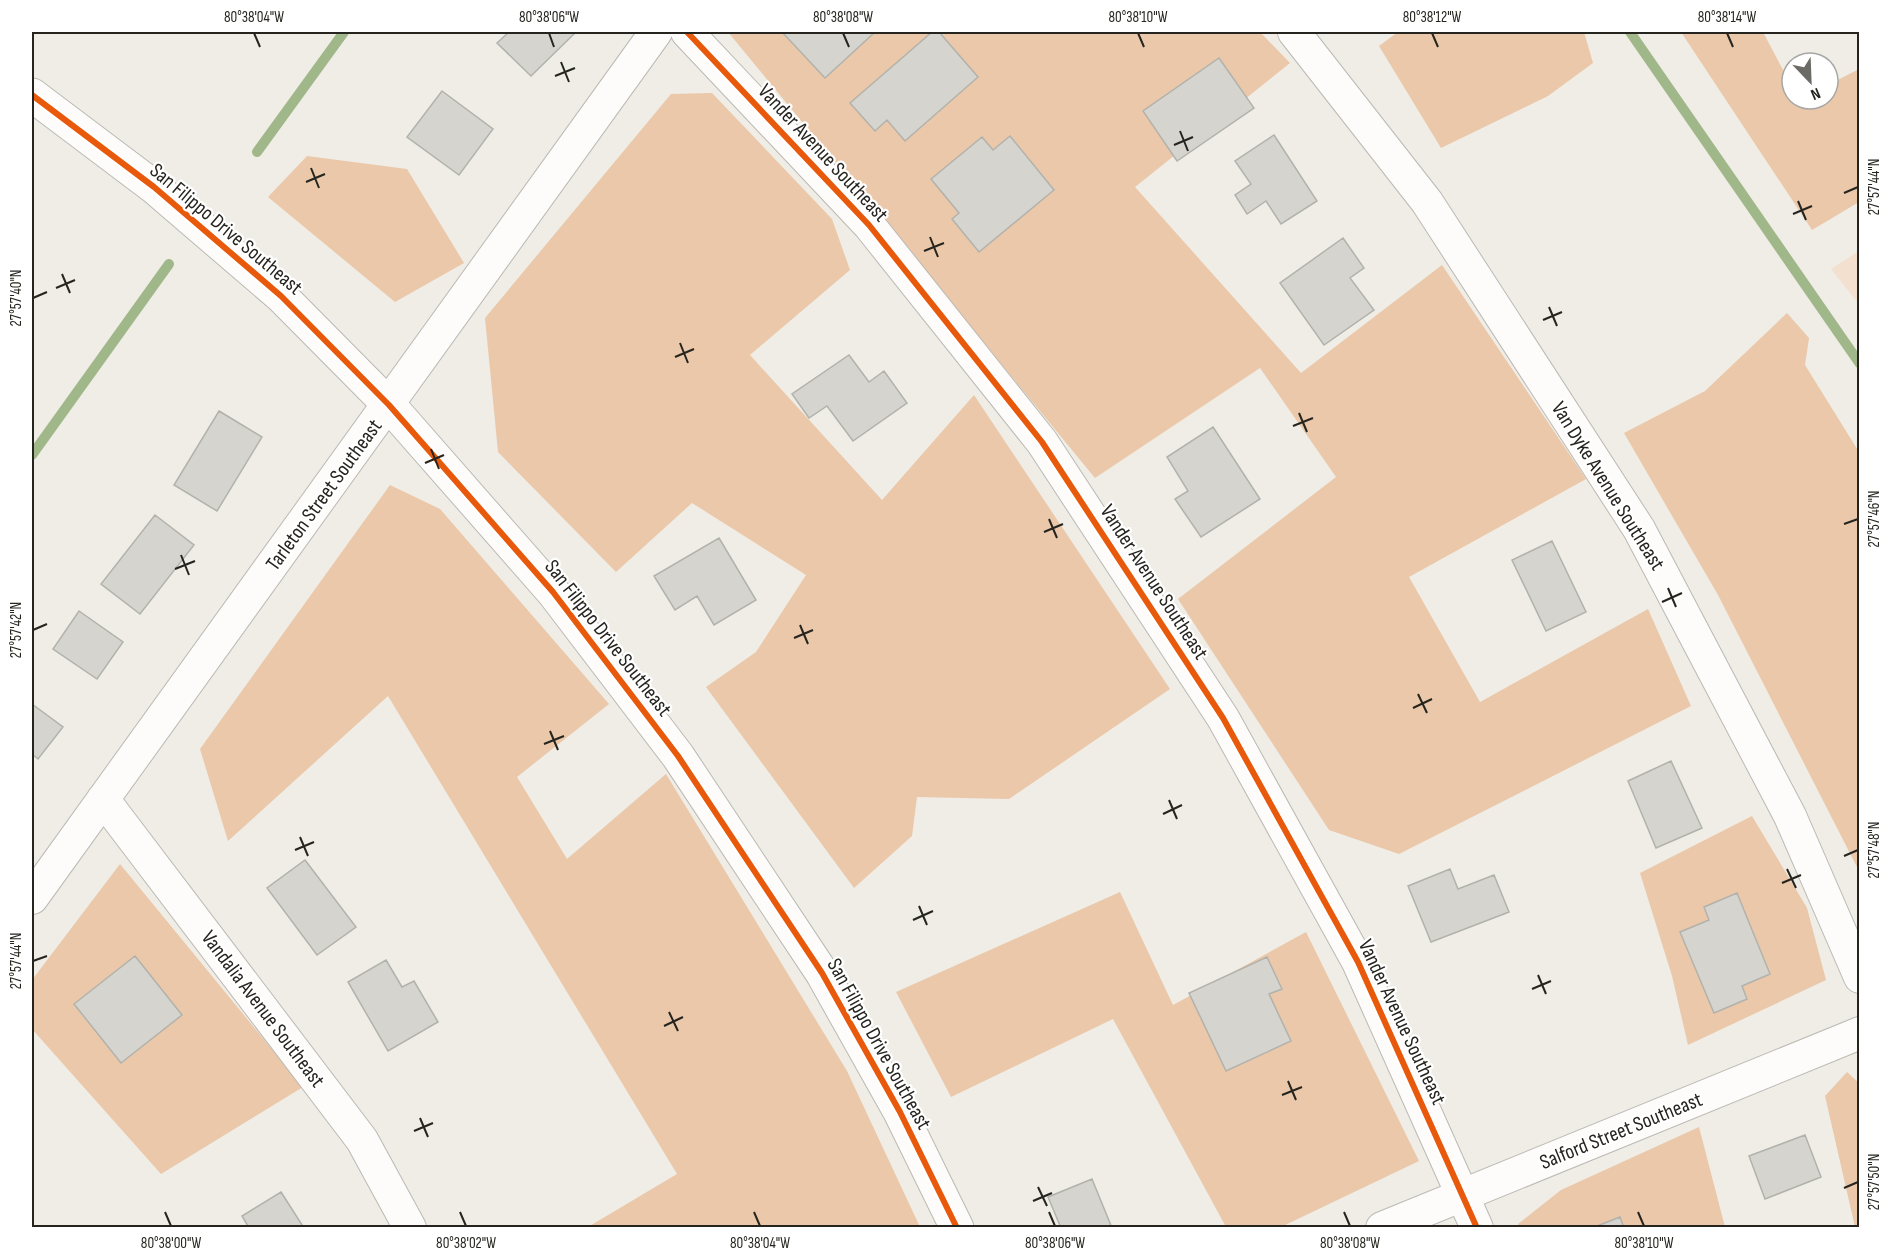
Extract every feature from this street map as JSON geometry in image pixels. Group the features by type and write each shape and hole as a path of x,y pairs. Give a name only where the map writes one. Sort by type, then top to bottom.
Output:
{"street":[{"name":"Tarleton Street Southeast","path":"32,898 656,32"},
{"name":"Vander Avenue Southeast","path":"687,32 869,225 1042,442 1223,718 1358,962 1477,1227"},
{"name":"Van Dyke Avenue Southeast","path":"1294,32 1427,202 1639,529 1790,816 1860,977"},
{"name":"San Filippo Drive Southeast","path":"32,95 154,187 282,296 389,405 553,592 678,756 822,973 900,1112 957,1227"},
{"name":"Vandalia Avenue Southeast","path":"103,799 363,1140 410,1227"},
{"name":"Salford Street Southeast","path":"1382,1227 1860,1033"}],"shaded area":[{"path":"728,32 1260,32 1290,63 1135,187 1301,373 1442,265 1586,479 1409,577 1480,702 1648,609 1691,706 1399,854 1329,830 1178,599 1336,477 1260,368 1095,478"},
{"path":"1398,32 1584,32 1593,63 1548,96 1441,148 1379,46"},
{"path":"1681,32 1763,32 1780,64 1780,111 1840,111 1840,79 1859,69 1859,202 1812,230"},
{"path":"712,93 832,219 850,270 750,355 882,500 974,395 1170,689 1009,799 917,797 912,836 854,888 706,687 756,652 806,575 692,503 616,572 498,452 485,318 671,94"},
{"path":"307,156 407,169 464,263 395,302 268,197"},
{"path":"1859,251 1859,304 1831,269"},
{"path":"1787,313 1809,338 1805,365 1859,452 1859,871 1718,595 1624,433 1705,391"},
{"path":"390,485 440,509 609,704 517,777 567,859 666,774 847,1071 920,1227 588,1227 677,1174 388,696 228,841 200,749"},
{"path":"1752,816 1807,908 1826,980 1688,1045 1672,976 1640,873"},
{"path":"120,864 303,1087 161,1174 32,1029 32,980"},
{"path":"1120,892 1173,1005 1306,932 1419,1161 1281,1227 1226,1227 1113,1019 951,1097 896,992"},
{"path":"1847,1072 1859,1083 1859,1227 1855,1227 1825,1096"},
{"path":"1699,1127 1725,1227 1519,1228 1518,1224 1561,1190"}],"building":[{"path":"509,32 576,32 531,76 497,43"},
{"path":"782,32 875,32 825,78"},
{"path":"932,32 939,32 978,77 905,141 887,120 875,131 850,103"},
{"path":"1219,58 1254,108 1177,161 1143,111"},
{"path":"442,91 493,129 459,175 407,137"},
{"path":"1274,135 1317,201 1281,224 1266,201 1247,214 1235,195 1251,184 1235,161"},
{"path":"1010,136 1054,190 979,252 952,219 959,213 931,179 982,137 993,150"},
{"path":"1343,238 1364,268 1350,278 1374,310 1324,345 1280,283"},
{"path":"849,355 869,382 884,371 907,403 853,441 827,406 809,418 792,394"},
{"path":"219,411 262,437 217,511 174,485"},
{"path":"1213,427 1260,499 1201,537 1175,499 1188,491 1167,457"},
{"path":"155,515 194,545 140,614 101,584"},
{"path":"719,538 756,600 714,625 697,596 675,610 654,576"},
{"path":"1552,541 1586,612 1546,631 1512,560"},
{"path":"79,611 123,642 97,679 53,649"},
{"path":"32,704 63,727 38,759 32,754"},
{"path":"1671,761 1702,828 1656,848 1628,781"},
{"path":"305,860 356,927 317,955 267,888"},
{"path":"1450,869 1458,889 1494,875 1509,912 1431,942 1408,886"},
{"path":"1737,893 1770,974 1742,986 1747,999 1714,1013 1680,932 1709,920 1704,907"},
{"path":"135,956 182,1015 121,1063 74,1004"},
{"path":"1267,957 1282,989 1269,994 1291,1041 1226,1071 1189,993"},
{"path":"386,960 402,987 414,981 438,1022 388,1051 348,982"},
{"path":"1805,1135 1821,1177 1765,1199 1749,1156"},
{"path":"1092,1179 1112,1228 1061,1228 1048,1197"},
{"path":"281,1192 304,1228 249,1228 242,1216"},
{"path":"1620,1217 1624,1228 1592,1228"}],"waterway":[{"path":"257,152 344,32"},
{"path":"1630,32 1860,364"},
{"path":"32,455 169,264"}],"cycle path":[{"path":"687,32 869,225 1042,442 1223,718 1358,962 1477,1228"},
{"path":"32,95 154,187 281,296 389,405 553,592 678,756 822,973 900,1112 957,1228"}]}
